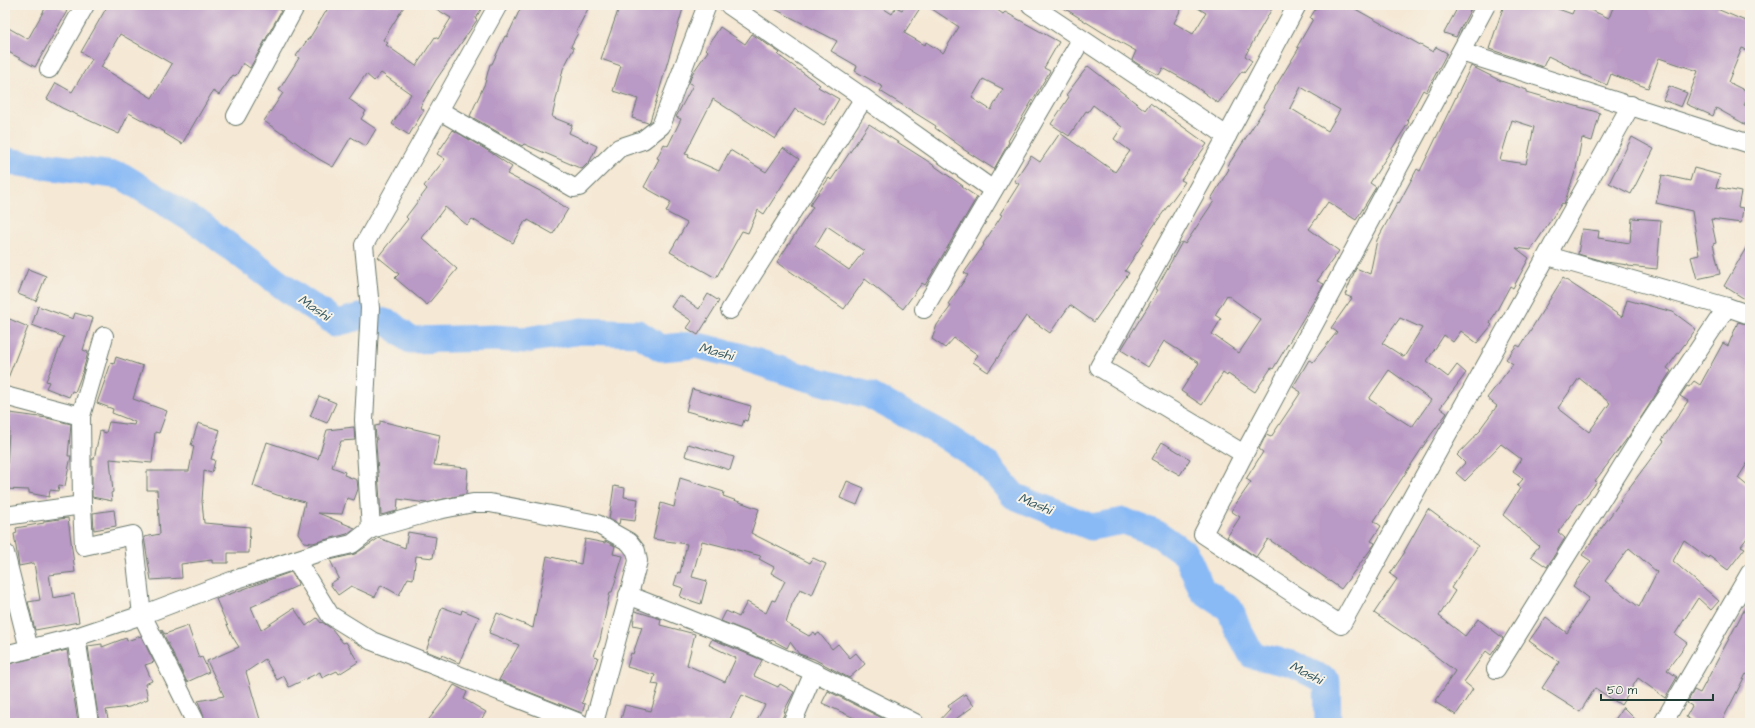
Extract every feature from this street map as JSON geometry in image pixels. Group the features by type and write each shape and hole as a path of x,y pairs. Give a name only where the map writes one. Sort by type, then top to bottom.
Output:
{"street":[{"path":"48,69 84,5"},
{"path":"236,116 296,5"},
{"path":"371,529 364,420 370,308 364,245 498,5"},
{"path":"440,111 574,188 579,187 619,148 643,140 661,126 708,5"},
{"path":"729,5 864,98 993,190"},
{"path":"1031,5 1081,40 1227,136"},
{"path":"1244,454 1099,367 1227,136 1297,5"},
{"path":"1486,5 1244,454 1204,534 1341,625 1631,105"},
{"path":"924,309 1081,40"},
{"path":"1461,52 1750,144"},
{"path":"730,310 864,98"},
{"path":"1548,256 1727,306 1750,315"},
{"path":"1496,669 1646,428 1727,306"},
{"path":"104,336 81,416 84,546 134,534 142,615 196,723"},
{"path":"5,396 81,416"},
{"path":"5,655 76,637 142,615 234,580 323,550 352,544 371,529 438,510 473,503 490,503 597,524 629,542 636,552 638,561 594,723"},
{"path":"5,516 82,505"},
{"path":"5,553 28,649"},
{"path":"296,560 330,615 372,641 580,723"},
{"path":"1663,723 1749,577"},
{"path":"628,595 742,640 814,672 903,721"},
{"path":"76,637 89,723"},
{"path":"792,723 814,672"}],"building":[{"path":"47,5 57,5 67,11 35,67 5,50 5,26 28,39"},
{"path":"108,5 271,5 281,11 250,68 243,63 237,74 235,76 233,75 219,95 213,91 182,144 164,133 165,132 129,113 119,134 62,108 47,99 56,83 72,92 92,59 81,52","holes":["120,34 172,64 152,98 101,67"]},
{"path":"330,5 405,5 383,40 388,43 386,45 416,66 435,37 438,39 451,18 430,5 484,5 475,19 477,20 436,80 420,107 424,110 409,135 392,124 411,94 381,73 374,81 366,74 349,99 366,111 361,119 376,129 366,146 351,137 333,167 317,158 282,132 281,133 264,121 283,93 279,90 299,58 296,56 309,39"},
{"path":"522,5 590,5 576,32 578,33 571,46 574,48 563,69 552,117 572,125 569,133 597,146 590,161 582,169 524,144 522,146 470,116 485,83 490,64 492,64 505,36 507,37"},
{"path":"620,5 684,5 658,95 650,121 648,123 632,118 638,99 613,91 621,66 601,59"},
{"path":"767,5 878,5 892,14 896,7 902,10 906,5 922,5 904,33 925,45 926,42 943,53 959,27 926,5 990,5 1003,14 1005,12 1059,42 1044,68 1050,71 1008,141 1009,142 994,169 963,149 935,128 936,126 880,91 883,87 855,71 857,66 831,51 837,41","holes":["983,79 1003,89 991,110 972,98"]},
{"path":"1059,5 1183,5 1174,23 1193,34 1206,13 1193,5 1274,5 1245,56 1252,61 1244,72 1242,71 1218,103 1192,84 1163,68 1159,75 1138,64 1132,60 1136,51"},
{"path":"1318,5 1348,5 1433,52 1436,47 1447,53 1426,92 1423,90 1407,120 1409,122 1370,183 1376,187 1356,220 1328,202 1309,229 1339,251 1317,281 1324,284 1273,369 1271,368 1255,392 1228,374 1227,376 1223,373 1202,405 1181,391 1199,363 1164,341 1148,367 1121,350 1158,290 1156,289 1182,242 1185,244 1214,201 1211,199 1229,169 1227,167 1265,108 1263,107 1299,48 1297,47 1313,19 1310,18","holes":["1301,87 1340,110 1328,131 1290,108","1227,295 1261,320 1239,353 1212,334 1221,319 1215,315"]},
{"path":"1459,5 1473,5 1456,37 1444,33"},
{"path":"1504,5 1547,5 1572,14 1576,5 1579,5 1609,18 1614,5 1719,5 1717,9 1750,23 1750,51 1742,48 1728,82 1750,93 1744,105 1750,108 1750,127 1716,108 1713,116 1686,104 1698,71 1659,58 1648,88 1611,74 1607,85 1581,74 1581,72 1548,56 1543,67 1489,49"},
{"path":"720,27 745,44 752,34 780,53 778,55 820,85 818,87 839,99 824,125 795,109 775,139 713,99 685,154 689,155 688,157 719,171 730,150 766,172 783,148 799,159 764,214 758,210 748,233 742,231 716,278 670,252 687,223 666,212 671,202 644,187 659,159 657,158 664,144 668,146 681,119 676,117 693,85 689,83 692,74 708,51 706,49"},
{"path":"1088,66 1145,110 1150,103 1207,144 1181,180 1185,182 1142,242 1143,243 1125,271 1129,273 1094,322 1070,305 1050,333 1026,316 988,372 973,362 978,355 954,338 945,348 932,339 937,325 951,306 948,304 968,275 964,273 984,245 983,244 1002,215 1000,214 1019,184 1014,181 1031,156 1040,162 1060,133 1115,172 1130,151 1114,139 1122,127 1093,105 1088,112 1086,111 1069,136 1051,124 1069,97 1066,95"},
{"path":"1471,66 1501,81 1527,90 1527,92 1600,113 1592,141 1582,138 1576,169 1564,204 1562,203 1531,250 1516,248 1529,258 1513,288 1510,286 1490,323 1492,325 1477,343 1461,331 1453,342 1444,335 1427,361 1448,377 1457,365 1466,373 1440,408 1447,413 1430,436 1374,521 1381,526 1371,541 1375,543 1374,545 1341,589 1268,539 1256,557 1227,537 1240,517 1231,511 1251,482 1246,479 1263,452 1259,449 1266,435 1271,437 1301,392 1293,387 1309,360 1313,362 1337,332 1331,328 1352,298 1345,295 1356,268 1370,274 1377,240 1417,169 1420,171","holes":["1512,120 1534,127 1526,164 1500,160","1400,318 1422,328 1404,357 1382,343","1389,370 1431,400 1412,427 1369,399"]},
{"path":"1669,86 1687,93 1681,107 1663,100"},
{"path":"869,124 926,160 977,197 925,285 922,283 903,309 865,279 844,309 777,262 813,207 810,205 829,178 831,180","holes":["827,226 864,251 849,270 815,246"]},
{"path":"453,130 512,167 507,174 542,192 568,209 553,234 528,220 527,222 525,221 513,243 472,219 467,225 445,207 422,238 457,269 427,305 395,278 399,274 378,257 408,219 406,217 427,189 424,186 445,159 437,154"},
{"path":"1632,137 1654,149 1631,194 1609,183"},
{"path":"1694,168 1720,175 1716,187 1741,192 1738,207 1743,208 1741,223 1711,219 1716,243 1713,244 1720,274 1697,279 1691,257 1699,255 1692,211 1656,203 1662,175 1690,181"},
{"path":"1632,218 1661,220 1657,269 1606,262 1578,254 1582,229 1599,231 1598,238 1630,243"},
{"path":"1750,241 1750,304 1747,303 1748,301 1724,286"},
{"path":"28,269 46,276 36,301 18,294"},
{"path":"1563,278 1622,317 1627,300 1673,312 1696,329 1667,368 1671,371 1629,436 1595,481 1597,482 1580,504 1579,503 1558,532 1565,538 1547,567 1531,556 1539,546 1503,515 1520,488 1517,486 1523,479 1513,472 1521,459 1501,444 1465,481 1456,473 1465,463 1457,455 1481,430 1480,429 1497,406 1487,398 1513,364 1506,359 1517,345 1520,347","holes":["1579,378 1610,403 1589,432 1558,408"]},
{"path":"708,294 719,301 698,335 687,328 692,321 671,307 679,295 699,309"},
{"path":"38,306 73,319 75,313 93,318 83,350 88,352 83,371 75,392 72,391 69,397 46,388 49,382 46,381 64,337 32,325"},
{"path":"5,317 28,327 6,383 5,383"},
{"path":"1738,322 1750,325 1750,459 1738,478 1750,488 1750,534 1741,546 1745,548 1728,570 1709,556 1708,558 1684,540 1673,561 1719,601 1711,610 1698,598 1675,634 1687,643 1667,670 1677,677 1665,698 1638,678 1621,705 1595,688 1580,712 1542,688 1559,662 1529,641 1546,617 1567,633 1589,598 1573,586 1591,561 1582,555 1621,501 1620,500 1664,441 1662,440 1688,401 1680,396 1687,386 1689,387 1694,381 1700,385 1723,343 1728,346","holes":["1629,548 1657,572 1639,607 1605,581"]},
{"path":"116,357 143,366 133,399 167,411 159,433 155,432 152,463 110,459 113,492 111,493 112,501 92,497 92,459 94,459 100,431 106,433 109,422 134,425 135,422 112,413 113,409 97,403 111,363 114,364"},
{"path":"692,389 751,406 747,421 744,420 742,426 686,411"},
{"path":"319,396 336,403 327,423 310,416"},
{"path":"10,413 47,418 71,424 68,456 71,456 65,486 59,485 58,491 50,490 49,497 29,493 29,490 5,489 5,467 7,467"},
{"path":"380,421 440,435 434,465 468,468 466,494 426,503 398,499 397,511 381,515 375,426 380,425"},
{"path":"198,423 220,430 211,459 215,460 212,473 204,471 202,501 204,523 250,527 249,553 228,553 228,563 212,563 212,560 181,564 182,578 151,580 144,537 160,534 157,490 147,490 147,471 189,471 194,446 191,445"},
{"path":"354,427 355,440 341,441 332,467 345,472 344,475 357,480 358,489 354,500 347,498 342,514 318,513 355,528 347,534 313,543 304,542 298,533 305,502 277,495 253,486 267,442 318,459 327,430"},
{"path":"1162,442 1190,459 1180,475 1152,459"},
{"path":"688,444 734,457 730,470 685,456"},
{"path":"680,478 724,492 723,496 759,509 751,533 810,563 813,558 826,564 812,595 800,589 792,604 786,623 809,636 814,632 816,635 819,633 832,649 838,644 850,658 856,653 865,664 849,678 814,659 799,654 790,642 787,648 772,640 771,641 721,621 726,611 739,617 747,602 766,613 772,600 775,601 785,581 771,573 774,567 759,559 761,556 702,541 692,577 707,581 701,604 680,597 683,588 674,585 678,572 680,573 687,544 653,539 661,503 674,507"},
{"path":"847,481 864,488 857,505 840,498"},
{"path":"614,486 625,488 624,497 638,499 635,521 620,519 619,524 609,519"},
{"path":"1428,509 1478,546 1451,588 1455,591 1439,616 1465,636 1478,619 1503,638 1491,655 1486,651 1464,682 1473,689 1456,715 1435,702 1455,671 1424,647 1374,613 1397,579 1390,574 1405,552"},
{"path":"114,510 116,526 94,530 93,513"},
{"path":"68,518 75,572 49,575 53,598 74,594 79,622 35,630 28,602 40,600 34,563 19,566 14,534 17,533 16,528 44,523 44,521"},
{"path":"408,532 436,537 433,558 416,556 413,579 408,578 399,595 381,585 375,597 351,586 338,595 330,584 339,578 330,560 355,554 379,538 405,548"},
{"path":"585,539 605,543 605,541 615,546 613,554 623,556 612,592 610,592 600,640 594,656 598,657 582,703 585,704 582,713 499,680 519,645 489,633 497,613 533,628 547,556 581,564"},
{"path":"291,572 298,583 297,586 251,607 261,630 294,608 306,626 317,618 321,623 322,622 332,629 343,643 346,642 358,662 339,674 337,671 322,678 320,672 289,687 284,676 277,680 265,659 246,672 261,723 206,723 198,701 224,696 207,661 239,647 232,636 216,599"},
{"path":"1750,599 1750,676 1746,674 1721,723 1696,723 1686,717 1692,706 1687,703 1694,690 1700,693"},
{"path":"442,607 461,614 462,610 479,617 459,663 442,655 441,657 426,651"},
{"path":"635,611 661,619 660,625 695,634 687,665 725,682 736,658 709,645 712,639 762,660 754,676 778,687 780,684 794,692 784,711 785,712 780,723 755,723 765,705 742,695 728,723 620,723 625,705 651,711 659,685 652,684 655,675 627,667 642,627 633,625"},
{"path":"188,626 199,658 202,657 209,672 187,682 161,629 165,634"},
{"path":"141,636 154,662 145,665 152,681 145,684 148,699 129,707 106,710 109,723 99,723 88,646 102,644 102,647 126,638 127,641"},
{"path":"67,650 78,723 8,723 8,717 5,717 5,665"},
{"path":"454,685 467,692 464,699 486,712 479,723 426,723 447,696"},
{"path":"828,691 892,723 865,723 822,703"},
{"path":"965,694 974,706 950,723 937,723 950,709 948,706"},
{"path":"1623,707 1639,723 1613,723"}],"waterway":[{"name":"Mashi","path":"5,161 122,176 201,225 296,296 336,323 364,316 391,324 410,340 495,338 526,340 581,331 638,333 661,348 695,345 736,355 800,376 869,395 942,434 986,463 1014,496 1091,527 1124,521 1158,534 1186,554 1202,590 1230,609 1237,627 1252,655 1292,664 1327,681 1328,723"}]}
